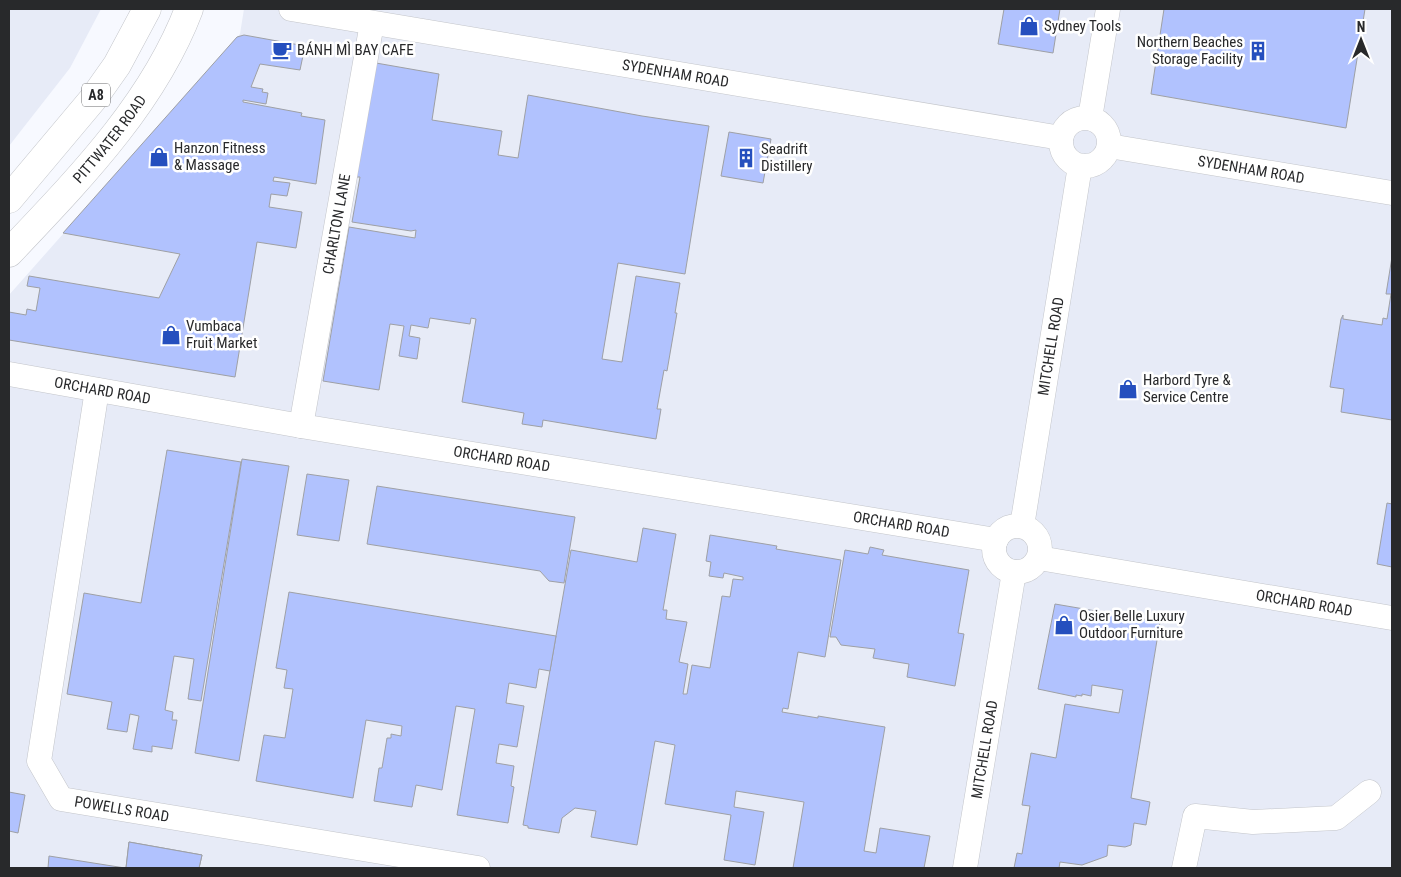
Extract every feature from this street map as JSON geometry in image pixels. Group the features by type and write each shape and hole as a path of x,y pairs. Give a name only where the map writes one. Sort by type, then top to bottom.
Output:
{"highway":[{"name":"A8","path":"9,199 93,99 118,65 147,9"},
{"name":"PITTWATER ROAD","path":"9,253 125,122 166,59 189,9"}],"street":[{"name":"SYDENHAM ROAD","path":"291,9 1060,138"},
{"path":"1090,118 1108,9"},
{"name":"CHARLTON LANE","path":"301,426 372,23"},
{"path":"1090,118 1097,121 1106,130 1109,146 1100,161 1087,166 1080,166 1074,164 1065,156 1060,145 1060,138 1070,123 1076,119 1090,118"},
{"name":"SYDENHAM ROAD","path":"1109,146 1392,193"},
{"name":"MITCHELL ROAD","path":"1022,526 1080,166"},
{"name":"ORCHARD ROAD","path":"9,374 301,426 996,540"},
{"name":"POWELLS ROAD","path":"96,390 39,761 61,799 478,868"},
{"path":"1014,526 1028,528 1038,538 1039,558 1029,569 1022,572 1007,570 997,561 994,547 996,540 1006,528 1014,526"},
{"name":"ORCHARD ROAD","path":"1039,558 1392,618"},
{"name":"MITCHELL ROAD","path":"965,868 1014,572"},
{"path":"1184,868 1195,816 1253,822 1336,818 1369,792"}],"shaded area":[{"path":"9,9 101,9 70,68 9,146"},
{"path":"244,9 1392,9 1392,868 9,868 9,295 240,34"}],"building":[{"name":"Sydney Tools","path":"1004,9 1060,9 1053,53 998,44"},
{"name":"Northern Beaches Storage Facility","path":"1164,9 1365,9 1346,128 1151,94"},
{"path":"244,35 305,46 300,70 260,64 251,87 263,89 262,92 268,93 266,104 243,100 243,102 302,113 301,116 325,120 316,184 274,177 273,181 290,183 287,196 271,194 269,207 302,212 296,248 257,242 235,377 9,340 9,312 26,315 27,309 36,311 40,288 27,286 29,276 159,298 180,254 63,233 237,37"},
{"path":"376,63 439,74 432,120 502,131 498,155 518,158 528,95 709,126 685,274 618,263 602,359 622,362 636,276 680,283 667,371 664,370 657,409 661,409 656,439 543,420 542,427 522,424 524,413 462,402 476,319 471,318 470,324 430,318 428,328 411,325 409,336 420,338 417,359 399,356 404,326 390,324 379,390 323,381 349,227 415,238 416,230 411,231 352,222 360,177 356,177"},
{"name":"Seadrift Distillery","path":"729,132 771,139 763,183 721,176"},
{"path":"1392,257 1392,420 1341,412 1344,389 1330,387 1341,319 1343,315 1343,319 1382,325 1383,318 1387,319 1391,294 1386,294"},
{"path":"167,450 241,462 201,701 188,699 194,659 174,656 165,710 173,712 172,720 177,720 172,749 152,746 152,752 133,749 139,716 130,714 127,732 107,729 112,702 67,694 84,593 141,603"},
{"path":"242,459 289,466 239,761 195,753"},
{"path":"307,474 349,480 339,541 297,535"},
{"path":"377,486 575,517 564,583 549,581 540,571 367,544"},
{"path":"1387,503 1392,504 1392,567 1377,564"},
{"path":"643,528 676,534 663,610 667,610 666,619 687,622 679,662 688,664 683,694 687,694 692,665 710,668 722,596 730,597 733,579 743,580 743,577 724,573 723,578 709,576 711,562 706,561 710,535 777,546 776,549 841,560 825,657 798,652 788,709 783,708 782,712 885,727 864,851 876,853 880,828 930,836 924,868 793,868 804,802 736,791 734,807 764,812 755,865 724,860 731,815 665,804 675,745 655,741 637,845 591,837 596,811 575,808 562,818 559,833 528,828 528,826 523,825 571,550 637,562"},
{"path":"870,547 884,550 882,555 969,570 958,633 964,634 955,686 907,677 909,664 873,658 875,649 841,645 836,637 830,637 845,550 868,554"},
{"path":"289,592 556,636 550,671 539,669 536,688 509,683 506,703 524,706 517,747 499,744 496,763 514,766 511,786 514,787 508,823 457,815 475,709 456,706 442,790 416,785 412,807 374,801 379,768 382,768 387,738 391,738 391,734 401,736 402,726 366,720 353,798 256,781 264,735 285,738 293,689 284,688 287,670 276,668"},
{"path":"1055,604 1160,622 1131,798 1150,802 1146,825 1134,823 1131,845 1125,847 1108,845 1107,856 1082,865 1060,862 1059,868 1014,868 1017,853 1022,854 1030,806 1022,805 1031,753 1056,758 1065,704 1119,713 1123,690 1092,685 1091,696 1082,694 1082,696 1076,695 1076,697 1038,689"},
{"path":"9,792 25,795 18,833 9,831"},
{"path":"129,842 202,855 199,868 126,868"},
{"path":"129,842 202,855 199,868 126,868"},
{"path":"49,856 125,868 48,868"}],"place":[{"name":"Sydney Tools","path":"1029,26"},
{"name":"BÁNH MÌ BAY CAFE","path":"282,50"},
{"name":"Northern Beaches Storage Facility","path":"1258,51"},
{"name":"Hanzon Fitness & Massage","path":"159,157"},
{"name":"Seadrift Distillery","path":"746,158"},
{"name":"Vumbaca Fruit Market","path":"171,335"},
{"name":"Harbord Tyre & Service Centre","path":"1128,389"},
{"name":"Osier Belle Luxury Outdoor Furniture","path":"1064,625"}]}
